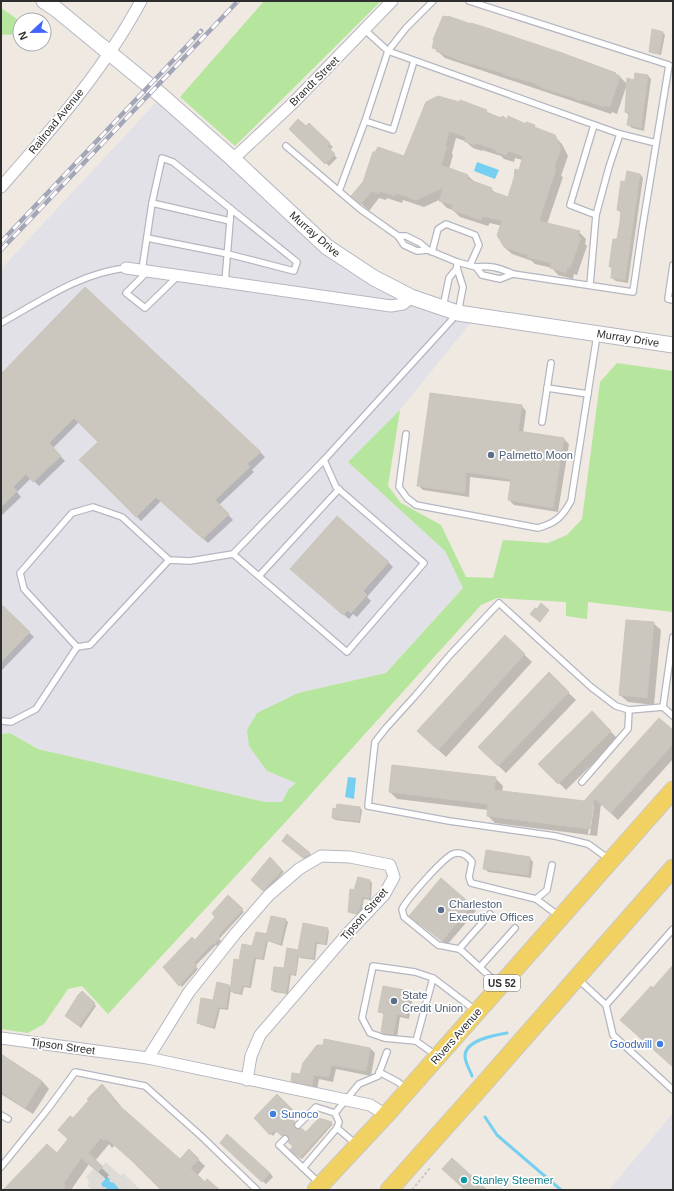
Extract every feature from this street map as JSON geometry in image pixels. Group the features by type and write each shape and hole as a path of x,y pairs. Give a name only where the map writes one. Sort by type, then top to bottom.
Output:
{"main road":[{"name":"Rivers Avenue","path":"318,1187 386,1115 610,860 669,801 673,790"},
{"path":"389,1190 673,868"}],"street":[{"name":"Murray Drive","path":"44,1 150,85 233,158 327,247 370,276 411,297 458,313 673,345"},
{"name":"Railroad Avenue","path":"1,188 63,116 110,53 126,29 141,1"},
{"name":"Brandt Street","path":"233,158 293,103 392,1"},
{"path":"126,268 391,306 403,304 411,297"},
{"name":"Tipson Street","path":"148,1058 189,992 235,934 269,895 299,869 321,856 350,857 390,864 394,878 384,895 348,933 260,1035 251,1056 247,1080"},
{"name":"Tipson Street","path":"1,1038 148,1058 370,1105 386,1115"}],"lane":[{"path":"339,191 365,121 388,51 406,28 433,1"},
{"path":"398,236 406,236 457,265 493,267 513,274 633,292 668,66 469,1"},
{"path":"364,30 388,51 620,134 656,143"},
{"path":"365,121 393,130 414,61"},
{"path":"594,125 570,205 596,215"},
{"path":"590,285 596,215 609,166 620,134"},
{"path":"286,146 360,209 398,236 404,245 417,251 430,251"},
{"path":"147,238 228,254 294,271 297,262 173,162 162,158 152,203 147,238 145,271 126,293 145,308 178,276"},
{"path":"152,203 230,221"},
{"path":"225,282 232,210"},
{"path":"430,251 438,230 446,224 475,235 479,245 470,265"},
{"path":"411,248 414,240"},
{"path":"442,308 450,278 457,265"},
{"path":"78,647 24,589 20,573 72,513 93,507 122,517 169,560 190,561 233,554 324,460 458,313 463,287 457,265"},
{"path":"673,265 668,299 673,300"},
{"path":"476,267 482,275 500,279 513,274"},
{"path":"491,277 493,267"},
{"path":"1,324 76,281 104,271 126,268"},
{"path":"406,434 399,487 407,498 416,505 538,528 558,520 565,512 571,501 597,333"},
{"path":"542,422 551,363"},
{"path":"547,388 588,394"},
{"path":"233,554 347,652 424,563 336,487 324,460"},
{"path":"259,576 338,489"},
{"path":"1,721 11,722 36,709 78,647 90,645 169,560"},
{"path":"610,860 588,844 555,836 449,821 368,806 375,742 450,655 499,603 591,687 616,706 629,710 663,706"},
{"path":"663,706 673,637"},
{"path":"663,706 673,716"},
{"path":"582,782 628,729 629,710"},
{"path":"500,986 459,949 438,945 404,917 402,909 407,900 443,861 454,854 461,853 468,857 472,862 469,878 471,883 536,899 560,917"},
{"path":"536,899 547,890 552,865"},
{"path":"459,949 490,914"},
{"path":"480,967 515,928"},
{"path":"606,1005 673,929"},
{"path":"438,1056 416,1041 384,1038 370,1033 362,1018 373,966 415,972 433,978 477,1011"},
{"path":"576,977 606,1005 613,1035 673,1090"},
{"path":"416,1041 433,978"},
{"path":"335,1113 358,1084 378,1076 387,1052"},
{"path":"1,1167 47,1110 75,1072 145,1086 201,1136 257,1190"},
{"path":"380,1072 398,1082 408,1090"},
{"path":"298,1125 316,1107 335,1113 339,1122 337,1128 304,1168"},
{"path":"1,1115 8,1119"},
{"path":"337,1128 357,1146"},
{"path":"285,1139 279,1146 304,1168 318,1187"}],"path":[{"path":"412,1190 430,1168"}],"shaded area":[{"path":"162,96 366,274 477,315 400,410 348,462 445,551 463,588 386,673 298,693 267,771 297,783 288,790 282,802 265,802 38,749 10,733 1,734 1,269"},
{"path":"673,1113 673,1190 609,1190"},
{"path":"106,1162 121,1176 123,1173 140,1189 92,1190 88,1186 89,1182 86,1177 93,1169 98,1172"}],"green space":[{"path":"264,1 381,1 235,146 180,97"},
{"path":"1,8 12,16 12,34 1,35"},
{"path":"617,363 673,371 673,612 588,602 587,619 566,616 566,602 497,598 481,605 292,815 108,1014 82,986 68,989 44,1024 28,1033 1,1029 1,734 10,733 38,749 265,802 282,802 288,790 296,783 267,771 249,746 247,730 257,713 298,693 386,673 463,588 445,551 348,462 400,410 388,486 401,503 441,525 466,577 493,578 503,540 548,543 567,535 582,519 600,382"}],"water":[{"path":"477,162 499,170 495,179 474,171"},
{"path":"348,777 356,778 354,799 345,797"},
{"path":"107,1177 110,1179 109,1181 112,1183 113,1182 120,1190 106,1190 107,1189 103,1187 101,1184"}],"building":[{"path":"443,16 448,16 487,28 616,73 615,74 620,76 610,107 604,105 604,107 581,99 580,101 545,89 531,82 459,60 436,51 437,49 432,48 433,40"},
{"path":"652,29 663,32 659,54 649,52"},
{"path":"635,73 648,75 641,128 627,125 629,113 625,112 627,78 634,80"},
{"path":"438,96 459,102 460,100 487,110 486,112 501,118 502,116 507,119 508,116 526,124 526,122 535,125 534,127 555,135 561,148 554,168 556,169 539,221 580,231 578,236 581,238 570,268 567,268 566,273 550,268 551,263 527,257 528,255 504,247 497,235 502,221 482,216 481,220 452,210 453,205 439,201 443,188 416,200 396,193 395,196 380,191 379,194 372,191 361,204 351,196 363,182 373,152 375,152 378,147 404,156 426,102","holes":["449,131 466,137 464,141 475,145 475,143 491,148 496,150 496,152 506,155 508,151 523,156 519,170 515,169 514,178 508,197 491,191 492,188 467,179 468,175 441,165 447,147 445,146"]},
{"path":"298,119 306,126 309,123 330,143 327,146 335,154 325,164 289,129"},
{"path":"627,171 640,174 625,280 611,278 612,267 609,267 613,239 617,239 620,222 621,211 617,210 621,181 625,182"},
{"path":"85,287 261,452 247,464 250,467 215,500 229,514 203,539 156,497 136,517 79,460 98,442 74,418 49,443 61,456 33,482 26,474 13,487 17,491 1,507 1,374"},
{"name":"Palmetto Moon","path":"430,393 522,405 518,431 564,438 553,508 508,500 511,479 466,472 465,493 417,486"},
{"path":"337,516 389,562 363,591 367,595 351,613 348,610 343,615 290,569"},
{"path":"541,603 549,610 540,622 530,614 535,608 537,609"},
{"path":"1,604 30,632 1,662"},
{"path":"626,620 654,622 647,698 619,695"},
{"path":"505,635 525,654 438,750 417,731"},
{"path":"549,672 569,692 498,766 478,747"},
{"path":"592,711 611,731 558,784 538,764"},
{"path":"659,718 673,730 673,744 611,813 594,798 590,829 487,816 488,804 389,792 392,765 496,777 494,790 584,801"},
{"path":"337,804 360,807 359,821 332,818 333,808 336,809"},
{"path":"287,834 310,853 303,858 282,841"},
{"path":"486,850 530,857 528,875 483,869"},
{"path":"270,857 282,870 263,891 251,880"},
{"path":"358,877 370,880 369,898 362,897 357,914 348,912 350,889 354,890"},
{"name":"Charleston Executive Offices","path":"441,878 472,905 442,941 409,916"},
{"path":"228,895 243,909 218,936 220,938 214,944 213,943 194,963 197,966 179,986 163,967 192,937 195,940 215,917 212,913"},
{"path":"271,916 286,919 280,944 265,940"},
{"path":"303,923 328,928 325,944 315,942 313,958 297,956"},
{"path":"256,932 267,934 262,959 254,957 249,986 242,985 240,993 230,991 234,959 239,960 242,944 252,946"},
{"path":"287,948 298,950 295,974 289,974 286,993 271,990 274,967 284,968"},
{"name":"Goodwill","path":"673,965 673,1067 620,1020 651,986 653,988"},
{"path":"217,982 229,985 226,1008 218,1007 213,1027 197,1023 201,998 213,1000"},
{"name":"State Credit Union","path":"383,986 410,991 406,1016 397,1014 393,1035 381,1032 384,1013 378,1012"},
{"path":"82,991 95,1003 79,1026 65,1016"},
{"path":"324,1039 370,1048 366,1071 331,1065 329,1077 314,1075 312,1086 291,1081 292,1073 300,1074 303,1063 317,1045 323,1045"},
{"path":"1,1054 42,1081 25,1108 1,1092"},
{"path":"102,1084 114,1098 113,1100 180,1159 189,1149 199,1159 190,1168 205,1182 207,1179 220,1190 161,1190 129,1158 107,1139 104,1141 101,1138 88,1153 103,1167 98,1172 81,1158 64,1183 65,1190 3,1190 47,1144 57,1153 68,1139 58,1130 70,1116 73,1118 89,1100 87,1099"},
{"path":"277,1094 293,1110 288,1115 295,1122 294,1126 297,1129 301,1128 306,1132 319,1118 332,1122 300,1158 290,1150 293,1146 288,1142 288,1136 282,1136 275,1130 270,1135 254,1118"},
{"path":"227,1134 270,1173 262,1182 220,1143"},
{"name":"Stanley Steemer","path":"452,1158 487,1190 465,1190 442,1169"}],"waterway":[{"path":"472,1076 465,1059 466,1050 475,1042 482,1039 507,1033"},
{"path":"485,1117 497,1135 561,1190"}],"railway":[{"path":"1,250 238,1"},
{"path":"1,242 201,31"}],"place":[{"name":"Palmetto Moon","path":"491,455"},
{"name":"Charleston Executive Offices","path":"441,910"},
{"name":"State Credit Union","path":"394,1001"},
{"name":"Goodwill","path":"660,1044"},
{"name":"Sunoco","path":"273,1114"},
{"name":"Stanley Steemer","path":"464,1180"}]}
